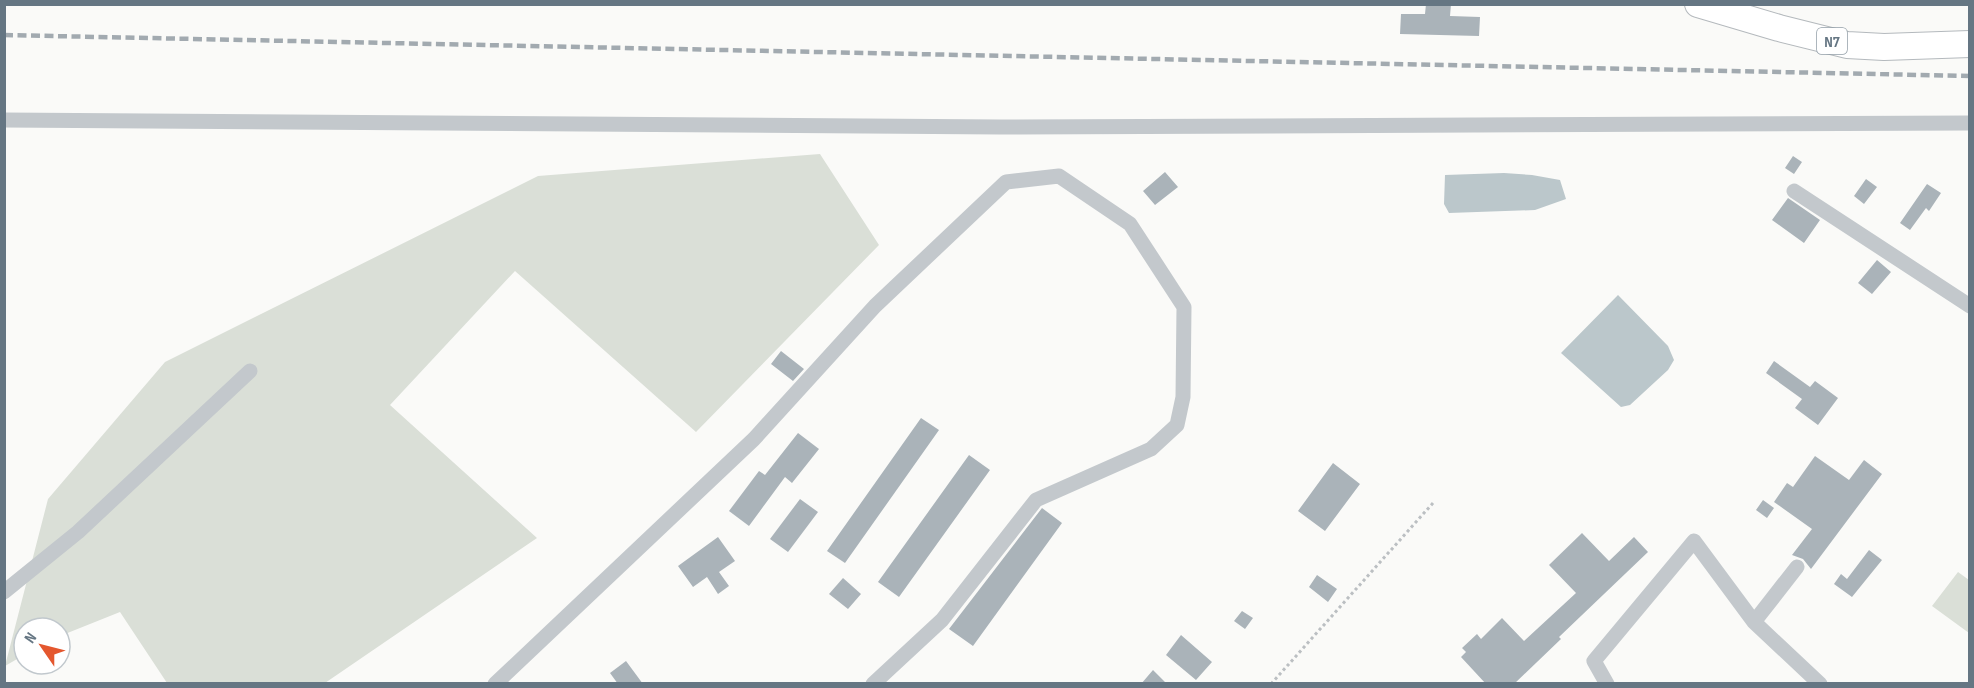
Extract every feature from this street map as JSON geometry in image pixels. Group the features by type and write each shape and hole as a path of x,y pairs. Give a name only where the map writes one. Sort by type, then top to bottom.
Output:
{"highway":[{"name":"N7","path":"1698,4 1847,45 1884,47 1970,44"}],"street":[{"path":"1749,4 1779,28"},
{"path":"4,120 1001,127 1970,123"},
{"path":"495,684 754,439 875,306 1006,182 1059,176 1130,224 1184,307 1183,397 1178,425 1151,449 1036,500 942,620 873,684"},
{"path":"1794,191 1970,306"},
{"path":"4,592 78,532 250,371"},
{"path":"1607,684 1594,661 1694,541 1754,622 1820,684"},
{"path":"1754,622 1797,567"}],"path":[{"path":"1271,684 1433,503"}],"shaded area":[{"path":"820,154 879,245 696,432 515,271 390,405 537,538 325,683 167,683 120,612 72,631 72,616 18,616 48,499 165,362 538,176"},
{"path":"1504,173 1560,180 1566,199 1535,210 1449,213 1444,204 1445,175"},
{"path":"1618,295 1668,346 1674,360 1668,370 1630,405 1621,407 1561,353"},
{"path":"1958,572 1969,580 1969,633 1932,606"},
{"path":"12,639 12,662 5,666"}],"building":[{"path":"1426,4 1451,4 1450,16 1480,17 1479,36 1400,34 1401,14 1425,14"},
{"path":"1793,156 1802,162 1794,174 1785,168"},
{"path":"1165,172 1178,187 1155,205 1143,191"},
{"path":"1866,179 1877,187 1864,204 1854,196"},
{"path":"1927,184 1941,193 1929,211 1926,208 1910,230 1900,223"},
{"path":"1788,198 1820,220 1804,243 1772,220"},
{"path":"1877,260 1891,272 1872,294 1858,283"},
{"path":"781,351 804,369 793,381 771,364"},
{"path":"1774,361 1810,387 1815,381 1838,398 1818,425 1795,408 1802,399 1766,373"},
{"path":"921,418 939,430 845,563 827,551"},
{"path":"798,433 819,449 792,483 785,477 749,526 729,511 759,471 765,475"},
{"path":"969,455 990,470 899,597 878,582"},
{"path":"1815,456 1849,480 1864,460 1882,474 1811,569 1803,559 1792,555 1812,529 1774,502 1787,483 1793,487"},
{"path":"1333,463 1360,484 1325,531 1298,511"},
{"path":"800,499 818,512 788,552 770,539"},
{"path":"1763,500 1774,508 1767,518 1756,510"},
{"path":"1042,508 1062,523 973,646 949,629"},
{"path":"1582,533 1609,561 1634,537 1648,552 1559,637 1561,639 1514,684 1486,684 1461,657 1466,652 1462,648 1477,634 1481,639 1502,618 1524,641 1576,593 1549,565"},
{"path":"718,537 735,561 719,572 729,586 718,594 707,577 693,587 678,566"},
{"path":"1869,550 1882,560 1852,597 1834,584 1841,574 1847,579"},
{"path":"1317,575 1337,589 1328,602 1309,587"},
{"path":"843,578 861,594 848,609 829,594"},
{"path":"1242,611 1253,618 1245,629 1234,621"},
{"path":"1181,635 1212,662 1196,680 1166,655"},
{"path":"626,661 643,684 618,684 610,673"},
{"path":"1153,670 1167,684 1141,684"}],"railway":[{"path":"4,35 1970,76"}]}
